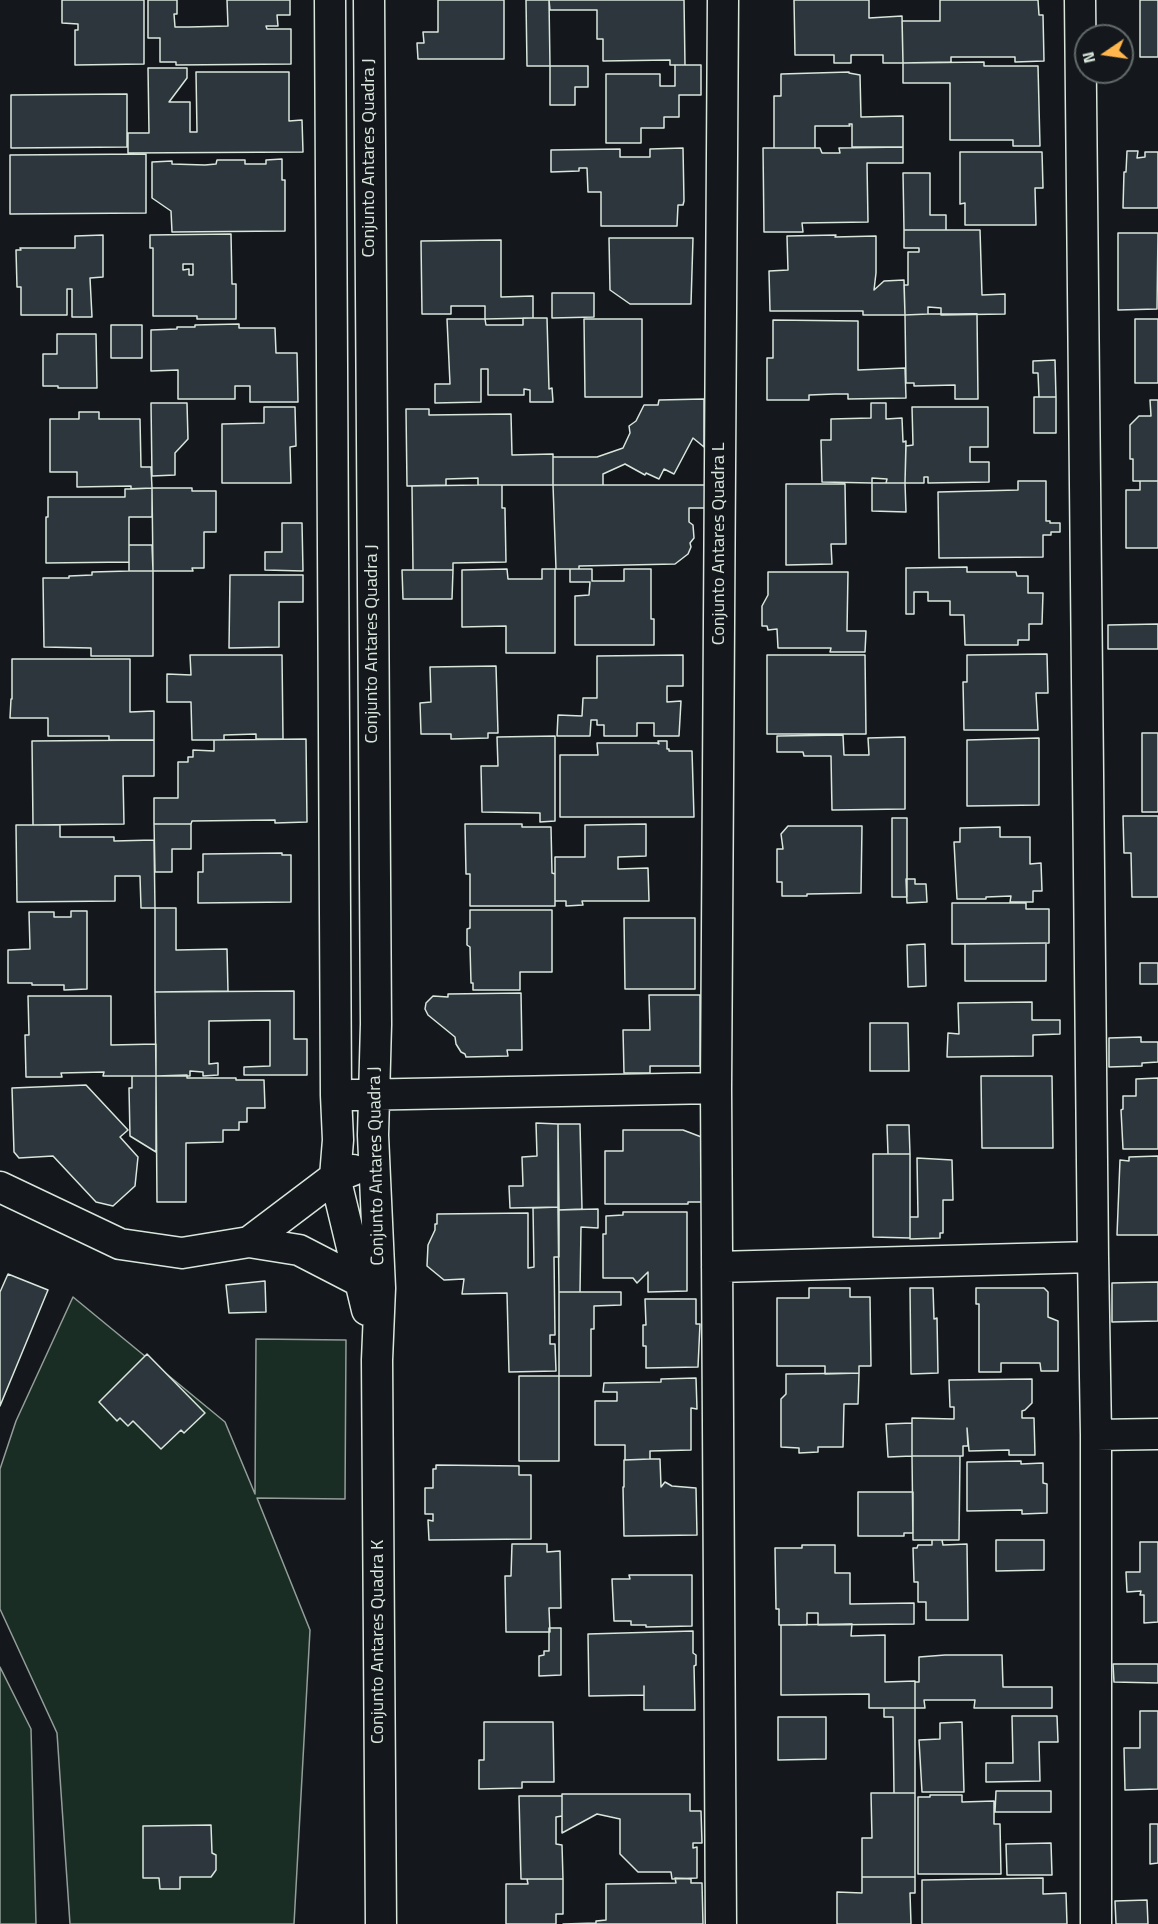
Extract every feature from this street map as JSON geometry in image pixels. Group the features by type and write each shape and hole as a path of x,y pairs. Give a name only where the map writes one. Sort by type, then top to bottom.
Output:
{"street":[{"name":"Conjunto Antares Quadra J","path":"330,0 338,1140 336,1178 371,1285"},
{"name":"Conjunto Antares Quadra J","path":"369,0 376,1024 371,1285"},
{"name":"Conjunto Antares Quadra L","path":"721,1924 716,1088 723,0"},
{"path":"1080,0 1096,1435 1096,1924"},
{"path":"332,258 371,259"},
{"path":"336,1095 716,1088"},
{"path":"249,1242 336,1178 374,1161"},
{"path":"0,1187 120,1244 182,1253 249,1242 299,1250 371,1285"},
{"path":"717,1266 1093,1257"},
{"name":"Conjunto Antares Quadra K","path":"371,1285 376,1360 381,1924"},
{"path":"1096,1435 1158,1434"}],"green space":[{"path":"73,1297 225,1422 255,1494 256,1339 346,1340 345,1499 257,1498 310,1630 294,1924 70,1924 57,1733 0,1609 0,1469 16,1421"},
{"path":"0,1667 31,1729 36,1924 0,1924"}],"building":[{"path":"62,0 144,0 144,64 75,65 75,30 78,30 78,24 62,23"},
{"path":"148,0 177,0 177,14 174,14 175,27 189,27 228,26 227,0 290,0 290,15 277,15 278,26 266,26 267,29 291,29 291,64 176,65 176,62 160,62 160,38 148,38"},
{"path":"438,0 504,0 504,59 418,59 417,43 424,43 423,32 438,32"},
{"path":"526,0 549,0 550,66 527,66"},
{"path":"549,0 684,0 685,65 670,65 670,60 603,61 603,39 597,39 597,10 550,10"},
{"path":"794,0 869,0 869,18 902,16 903,63 883,63 883,55 851,55 851,63 834,63 834,55 795,55"},
{"path":"940,0 1038,0 1039,15 1043,15 1044,61 1015,62 1015,57 951,57 951,62 903,63 902,21 940,21"},
{"path":"1140,0 1158,0 1158,57 1140,57"},
{"path":"984,62 984,66 1038,66 1040,146 1013,146 1013,140 950,140 950,83 903,83 903,63"},
{"path":"675,65 701,65 701,95 679,95 679,117 664,117 664,128 641,128 641,143 606,143 606,74 660,74 660,86 675,86"},
{"path":"550,66 588,66 588,87 575,87 575,105 550,105"},
{"path":"148,68 187,68 187,78 169,102 190,102 190,132 197,132 196,72 289,72 289,121 302,120 303,152 128,153 128,133 149,133"},
{"path":"849,72 860,75 861,117 903,116 903,147 852,147 852,124 849,124 850,126 815,126 815,148 774,148 774,96 781,96 781,74"},
{"path":"127,94 127,147 11,148 11,95"},
{"path":"903,147 903,163 867,163 868,222 802,223 803,232 764,232 763,148 820,148 822,153 840,153 839,148"},
{"path":"683,148 684,201 683,205 678,205 677,226 601,226 601,192 588,192 587,168 579,168 579,171 551,172 551,150 620,149 620,157 650,157 650,149"},
{"path":"1127,151 1138,151 1137,158 1145,157 1145,152 1158,152 1158,208 1123,208"},
{"path":"960,152 1042,152 1043,188 1035,188 1036,225 965,225 965,203 960,204"},
{"path":"146,154 146,213 10,214 10,155"},
{"path":"282,159 282,180 285,180 285,231 172,232 171,211 152,198 152,162 172,161 172,164 205,165 216,164 217,160 245,160 245,164 266,164 266,160"},
{"path":"903,173 930,173 930,215 946,215 946,230 904,230"},
{"path":"904,230 980,230 982,295 1005,294 1005,314 941,315 941,308 928,307 928,314 905,315 904,285 908,285 908,252 919,252 919,248 904,248"},
{"path":"1118,233 1158,233 1157,309 1118,310"},
{"path":"231,234 232,284 236,284 236,319 153,316 153,248 150,248 150,235","holes":["183,264 193,264 193,275 189,275 189,269 183,270"]},
{"path":"103,235 103,277 90,278 92,317 72,317 72,289 67,289 67,315 21,315 21,287 17,287 16,250 21,250 20,248 75,248 75,236"},
{"path":"836,235 835,237 876,236 874,290 884,281 904,280 905,315 863,315 863,311 770,311 769,271 788,270 787,236"},
{"path":"609,238 693,238 691,304 630,304 610,290"},
{"path":"501,240 501,297 533,296 533,318 485,319 485,306 451,306 451,314 422,314 421,241"},
{"path":"552,293 594,293 594,317 552,318"},
{"path":"977,314 978,399 955,399 955,385 914,386 914,383 906,383 905,315"},
{"path":"523,318 547,318 549,389 552,388 553,402 530,402 530,390 524,389 524,395 488,395 488,369 481,369 481,402 435,403 435,384 450,384 447,319 485,319 486,325 523,325"},
{"path":"584,319 642,319 642,397 585,397"},
{"path":"1135,319 1158,319 1158,383 1135,383"},
{"path":"773,320 858,321 858,370 905,368 906,398 848,399 848,394 835,394 809,395 809,400 767,400 767,358 773,358"},
{"path":"239,324 239,328 275,328 276,353 297,353 298,402 250,402 250,386 235,386 235,399 178,399 178,370 151,371 151,330 195,327 195,325"},
{"path":"111,325 142,325 142,358 111,358"},
{"path":"57,334 96,334 97,388 43,386 43,354 57,354"},
{"path":"1055,360 1056,397 1039,397 1038,373 1033,373 1033,361"},
{"path":"1034,397 1056,397 1056,433 1034,433"},
{"path":"704,399 704,447 693,438 674,474 664,469 659,479 646,473 645,475 625,464 603,474 603,485 553,485 553,457 597,457 623,448 630,433 629,426 636,421 644,405 658,405 659,400"},
{"path":"1150,400 1158,400 1158,481 1133,481 1133,459 1130,459 1130,425 1139,416 1151,416"},
{"path":"151,403 187,403 188,439 175,453 175,475 152,476"},
{"path":"871,403 886,403 886,419 902,418 903,442 906,441 905,483 886,483 887,479 872,478 872,483 822,482 821,440 831,440 831,419 871,418"},
{"path":"264,407 295,407 296,446 290,447 291,483 222,483 222,424 264,423"},
{"path":"912,407 988,407 988,447 970,447 970,462 989,462 989,482 928,483 928,477 924,477 924,483 905,483 906,446 913,445"},
{"path":"406,409 429,409 429,415 511,414 512,455 553,454 553,485 478,485 478,478 446,479 446,485 407,486"},
{"path":"79,412 99,412 99,419 140,419 141,467 151,467 152,488 77,487 77,472 50,472 50,419 79,419"},
{"path":"1018,481 1046,481 1046,521 1060,523 1060,532 1043,535 1043,557 939,558 938,492 1018,490"},
{"path":"1140,481 1158,481 1158,548 1126,548 1126,490 1140,490"},
{"path":"872,483 905,483 906,512 872,511"},
{"path":"786,484 845,484 846,544 831,544 832,564 786,565"},
{"path":"502,485 502,508 505,508 506,562 453,563 453,570 413,570 412,486"},
{"path":"553,485 705,485 705,508 689,508 689,522 693,525 694,538 690,543 688,554 675,564 579,566 579,569 556,569"},
{"path":"152,488 192,488 192,491 216,491 216,532 204,532 204,568 192,568 193,571 153,571"},
{"path":"152,488 152,517 129,517 129,562 46,563 48,497 125,497 125,489"},
{"path":"282,523 302,523 303,571 265,570 265,552 282,552"},
{"path":"129,545 152,545 153,571 129,571"},
{"path":"967,567 967,572 1016,572 1017,576 1028,576 1028,593 1043,593 1042,624 1029,624 1029,640 1018,640 1018,645 965,645 964,615 950,615 950,601 928,601 928,592 914,592 914,614 906,614 906,568"},
{"path":"507,569 508,579 542,579 542,569 555,569 555,653 506,653 506,626 462,627 462,570"},
{"path":"570,569 592,569 592,581 624,581 624,569 651,569 651,619 654,619 654,645 575,645 575,596 589,595 590,582 570,582"},
{"path":"402,570 453,570 452,599 403,599"},
{"path":"153,571 153,656 91,656 91,648 44,647 43,578 69,578 69,576 92,575 92,572"},
{"path":"768,572 848,572 847,631 866,631 865,652 830,652 831,648 778,648 777,629 768,630 767,626 762,626 762,606 768,595"},
{"path":"230,575 303,575 303,602 279,602 279,647 229,648"},
{"path":"1158,624 1158,649 1108,649 1108,625"},
{"path":"1047,654 1048,693 1036,693 1038,730 964,730 963,682 967,682 967,655"},
{"path":"190,655 282,655 283,739 256,739 256,734 224,735 224,740 192,740 191,702 167,702 167,674 191,675"},
{"path":"683,655 683,686 667,686 667,702 681,701 679,736 654,736 654,723 637,723 637,736 604,736 604,725 597,725 597,720 591,720 590,736 557,736 558,715 582,716 583,698 597,698 597,656"},
{"path":"767,655 865,655 866,734 767,734"},
{"path":"12,659 130,659 130,712 154,711 154,740 109,740 109,736 48,736 48,718 10,718"},
{"path":"496,666 498,733 488,733 488,738 451,739 451,734 421,734 420,703 431,702 430,667"},
{"path":"1142,733 1158,733 1158,812 1142,812"},
{"path":"843,735 844,755 869,755 868,738 905,737 905,809 832,810 831,756 804,756 803,752 777,752 777,736"},
{"path":"555,736 555,821 540,822 540,813 482,812 481,766 498,766 497,737"},
{"path":"1039,738 1039,805 967,806 967,740"},
{"path":"306,739 307,822 192,821 191,824 154,824 154,798 178,798 178,762 188,762 188,757 193,757 193,750 214,751 214,740"},
{"path":"154,740 154,776 123,776 124,824 33,825 32,741"},
{"path":"658,741 667,741 669,751 692,751 694,817 560,817 560,755 598,755 597,743 659,744"},
{"path":"1123,816 1158,816 1158,897 1132,897 1131,853 1124,853"},
{"path":"892,818 907,818 907,897 892,897"},
{"path":"154,824 191,824 191,849 172,849 172,872 155,872"},
{"path":"465,824 522,824 522,827 551,827 555,906 470,906 470,874 466,874"},
{"path":"646,824 646,856 618,857 618,869 648,868 649,901 582,901 583,905 566,906 566,901 555,901 555,857 585,857 585,825"},
{"path":"16,825 60,825 60,837 114,837 114,841 154,840 155,908 141,908 140,876 115,876 115,901 17,902"},
{"path":"788,826 862,826 861,893 782,896 782,882 777,882 777,849 783,849 781,834"},
{"path":"1000,827 1000,837 1030,837 1030,864 1041,863 1042,891 1033,891 1033,902 1010,902 1011,896 957,899 954,842 960,842 960,828"},
{"path":"282,853 282,855 291,855 291,902 198,903 198,872 203,872 203,854"},
{"path":"906,879 915,879 915,884 926,884 927,902 907,903"},
{"path":"952,903 1026,903 1026,909 1049,909 1049,943 952,944"},
{"path":"155,908 176,908 176,950 227,949 228,991 155,992"},
{"path":"470,910 552,910 552,972 520,972 520,990 473,990 470,947 467,945"},
{"path":"71,911 87,911 87,989 64,990 64,985 8,983 8,950 30,949 29,912 54,912 54,917 71,917"},
{"path":"624,918 695,918 695,989 625,989"},
{"path":"1046,943 1046,981 965,981 965,944"},
{"path":"925,944 926,986 908,987 907,945"},
{"path":"1140,963 1158,963 1158,984 1140,984"},
{"path":"294,991 294,1039 307,1039 307,1075 244,1075 244,1067 270,1066 270,1020 209,1021 209,1064 218,1063 218,1075 203,1076 203,1072 190,1071 190,1076 156,1076 155,992"},
{"path":"521,993 522,1050 507,1050 508,1056 466,1057 456,1044 455,1037 428,1015 425,1009 426,1003 433,996"},
{"path":"649,995 700,995 700,1066 650,1066 650,1073 624,1073 623,1030 650,1030"},
{"path":"28,996 111,996 111,1045 156,1044 156,1076 103,1076 104,1072 61,1073 62,1077 26,1077 25,1035 29,1035"},
{"path":"1032,1002 1032,1020 1060,1020 1060,1034 1033,1035 1033,1056 947,1057 948,1033 959,1034 958,1003"},
{"path":"870,1023 908,1023 909,1071 870,1071"},
{"path":"1141,1037 1141,1042 1158,1042 1158,1062 1142,1063 1142,1066 1109,1067 1109,1038"},
{"path":"187,1075 187,1078 264,1080 265,1108 247,1108 247,1122 239,1122 239,1130 223,1130 223,1142 186,1143 186,1202 157,1202 156,1076"},
{"path":"132,1076 156,1076 156,1152 130,1136 129,1088 132,1088"},
{"path":"981,1076 1052,1076 1053,1148 982,1148"},
{"path":"1158,1078 1158,1149 1123,1149 1121,1110 1123,1109 1123,1096 1136,1096 1136,1079"},
{"path":"86,1085 128,1130 120,1137 138,1157 135,1186 113,1206 96,1202 53,1156 19,1158 14,1152 12,1088"},
{"path":"536,1123 558,1124 559,1207 510,1208 509,1186 523,1186 522,1157 537,1156"},
{"path":"558,1124 580,1124 582,1209 558,1210"},
{"path":"887,1125 909,1125 910,1154 888,1154"},
{"path":"623,1130 683,1130 704,1138 706,1202 605,1204 605,1151 623,1151"},
{"path":"873,1154 910,1154 910,1238 873,1237"},
{"path":"1158,1156 1158,1235 1117,1235 1120,1160 1129,1161 1129,1157"},
{"path":"917,1158 952,1160 953,1200 943,1200 943,1233 940,1233 940,1238 910,1239 910,1217 918,1217"},
{"path":"559,1207 559,1257 554,1257 555,1335 550,1335 550,1344 555,1344 556,1371 509,1372 507,1293 462,1294 464,1279 444,1280 427,1266 428,1245 435,1230 435,1224 437,1224 437,1214 528,1213 528,1268 534,1267 533,1208"},
{"path":"598,1209 598,1228 581,1227 580,1292 559,1292 558,1210"},
{"path":"623,1212 687,1212 687,1291 648,1292 648,1272 637,1283 633,1278 603,1278 603,1234 606,1234 606,1216 623,1215"},
{"path":"8,1274 48,1290 0,1406 0,1292"},
{"path":"265,1281 266,1312 229,1313 226,1285"},
{"path":"1158,1282 1158,1321 1112,1322 1112,1283"},
{"path":"809,1288 850,1288 850,1297 870,1297 871,1366 859,1366 859,1373 825,1374 825,1366 777,1366 777,1298 809,1298"},
{"path":"910,1288 933,1288 934,1319 937,1318 938,1373 911,1374"},
{"path":"976,1288 1044,1288 1048,1292 1048,1317 1058,1321 1058,1371 1041,1371 1040,1363 1001,1363 1001,1372 979,1372 979,1304 976,1304"},
{"path":"559,1292 621,1292 621,1305 594,1306 594,1329 591,1329 591,1376 559,1376"},
{"path":"645,1299 696,1299 696,1324 700,1324 698,1367 646,1368 646,1346 643,1346 643,1325 646,1325"},
{"path":"147,1354 205,1413 184,1433 181,1430 161,1449 133,1421 128,1426 120,1418 117,1421 99,1402"},
{"path":"859,1373 858,1404 844,1404 843,1447 818,1447 818,1452 799,1453 799,1448 781,1447 781,1399 786,1394 786,1374"},
{"path":"519,1376 559,1376 559,1461 519,1461"},
{"path":"696,1378 697,1409 691,1408 691,1450 650,1451 650,1459 625,1460 625,1445 595,1445 595,1401 617,1401 617,1392 603,1392 604,1383 661,1382 661,1379"},
{"path":"1032,1379 1032,1403 1022,1411 1022,1418 1034,1418 1035,1455 1009,1455 1009,1450 969,1451 967,1428 968,1446 963,1446 963,1456 912,1456 912,1418 954,1419 954,1407 950,1407 949,1380"},
{"path":"912,1423 912,1456 888,1457 886,1424"},
{"path":"912,1456 960,1456 959,1540 913,1540"},
{"path":"660,1459 661,1487 665,1482 672,1486 696,1488 697,1535 624,1536 624,1460"},
{"path":"1021,1461 1021,1464 1043,1463 1043,1483 1047,1484 1047,1513 1022,1514 1022,1510 967,1511 967,1462"},
{"path":"436,1465 519,1466 519,1475 531,1475 531,1539 429,1540 428,1520 433,1521 433,1514 425,1514 425,1488 433,1488 433,1469 436,1469"},
{"path":"858,1492 913,1492 913,1533 904,1533 904,1536 858,1536"},
{"path":"932,1540 942,1540 943,1545 967,1544 968,1620 926,1620 926,1602 918,1602 918,1582 914,1582 913,1548 917,1548 918,1545 932,1545"},
{"path":"996,1540 1044,1540 1044,1570 996,1571"},
{"path":"1140,1542 1158,1542 1158,1622 1144,1623 1144,1595 1140,1595 1141,1591 1127,1592 1126,1572 1140,1572"},
{"path":"512,1544 547,1544 547,1552 560,1551 561,1608 549,1608 550,1632 506,1632 505,1576 511,1576"},
{"path":"802,1545 835,1545 835,1573 850,1573 850,1604 914,1603 914,1624 818,1625 818,1613 807,1613 807,1625 779,1625 779,1609 776,1609 775,1548 802,1548"},
{"path":"629,1575 692,1575 692,1626 646,1627 646,1625 631,1625 631,1621 614,1621 612,1579 630,1579"},
{"path":"852,1624 851,1636 885,1635 885,1682 915,1681 915,1708 869,1708 869,1694 781,1695 781,1625"},
{"path":"549,1628 561,1628 561,1675 539,1676 539,1656 544,1655 544,1651 549,1651"},
{"path":"693,1631 693,1653 696,1655 695,1710 644,1710 644,1695 589,1696 588,1634"},
{"path":"1002,1655 1003,1687 1052,1687 1052,1708 974,1708 975,1700 924,1700 925,1708 915,1708 915,1682 919,1682 919,1657"},
{"path":"1113,1664 1158,1664 1158,1683 1114,1682"},
{"path":"884,1708 915,1708 915,1793 894,1793 893,1717 884,1717"},
{"path":"1140,1711 1158,1711 1158,1789 1125,1790 1124,1748 1140,1748"},
{"path":"1012,1716 1057,1716 1058,1742 1039,1742 1040,1781 986,1782 986,1763 1013,1763"},
{"path":"778,1717 826,1717 826,1759 778,1760"},
{"path":"484,1722 553,1722 554,1782 522,1782 522,1788 479,1789 479,1760 484,1760"},
{"path":"962,1722 964,1792 922,1792 919,1740 940,1739 940,1723"},
{"path":"996,1791 1051,1791 1051,1812 995,1812"},
{"path":"871,1793 915,1793 915,1877 862,1877 862,1838 872,1838"},
{"path":"562,1794 690,1794 690,1811 701,1811 702,1843 693,1843 693,1848 697,1847 697,1878 672,1879 671,1872 638,1872 620,1854 620,1819 597,1814 562,1833"},
{"path":"930,1795 962,1795 962,1802 994,1801 994,1824 1000,1824 1001,1874 918,1874 918,1797 930,1797"},
{"path":"519,1796 562,1796 562,1816 556,1817 556,1844 562,1845 563,1879 521,1879"},
{"path":"1150,1824 1158,1824 1158,1863 1150,1864"},
{"path":"211,1825 212,1853 216,1855 216,1870 211,1877 180,1877 180,1889 160,1889 159,1878 143,1878 143,1826"},
{"path":"1051,1843 1052,1875 1007,1875 1006,1844"},
{"path":"862,1877 915,1877 915,1893 910,1893 911,1924 837,1924 837,1892 862,1893"},
{"path":"675,1878 691,1879 691,1883 702,1883 703,1924 563,1924 596,1923 596,1921 606,1920 606,1884 676,1883"},
{"path":"1043,1878 1043,1894 1066,1893 1067,1924 922,1924 922,1880"},
{"path":"527,1879 563,1879 563,1914 556,1914 556,1924 506,1924 506,1884 528,1884"},
{"path":"1147,1900 1148,1924 1116,1924 1115,1901"}]}
